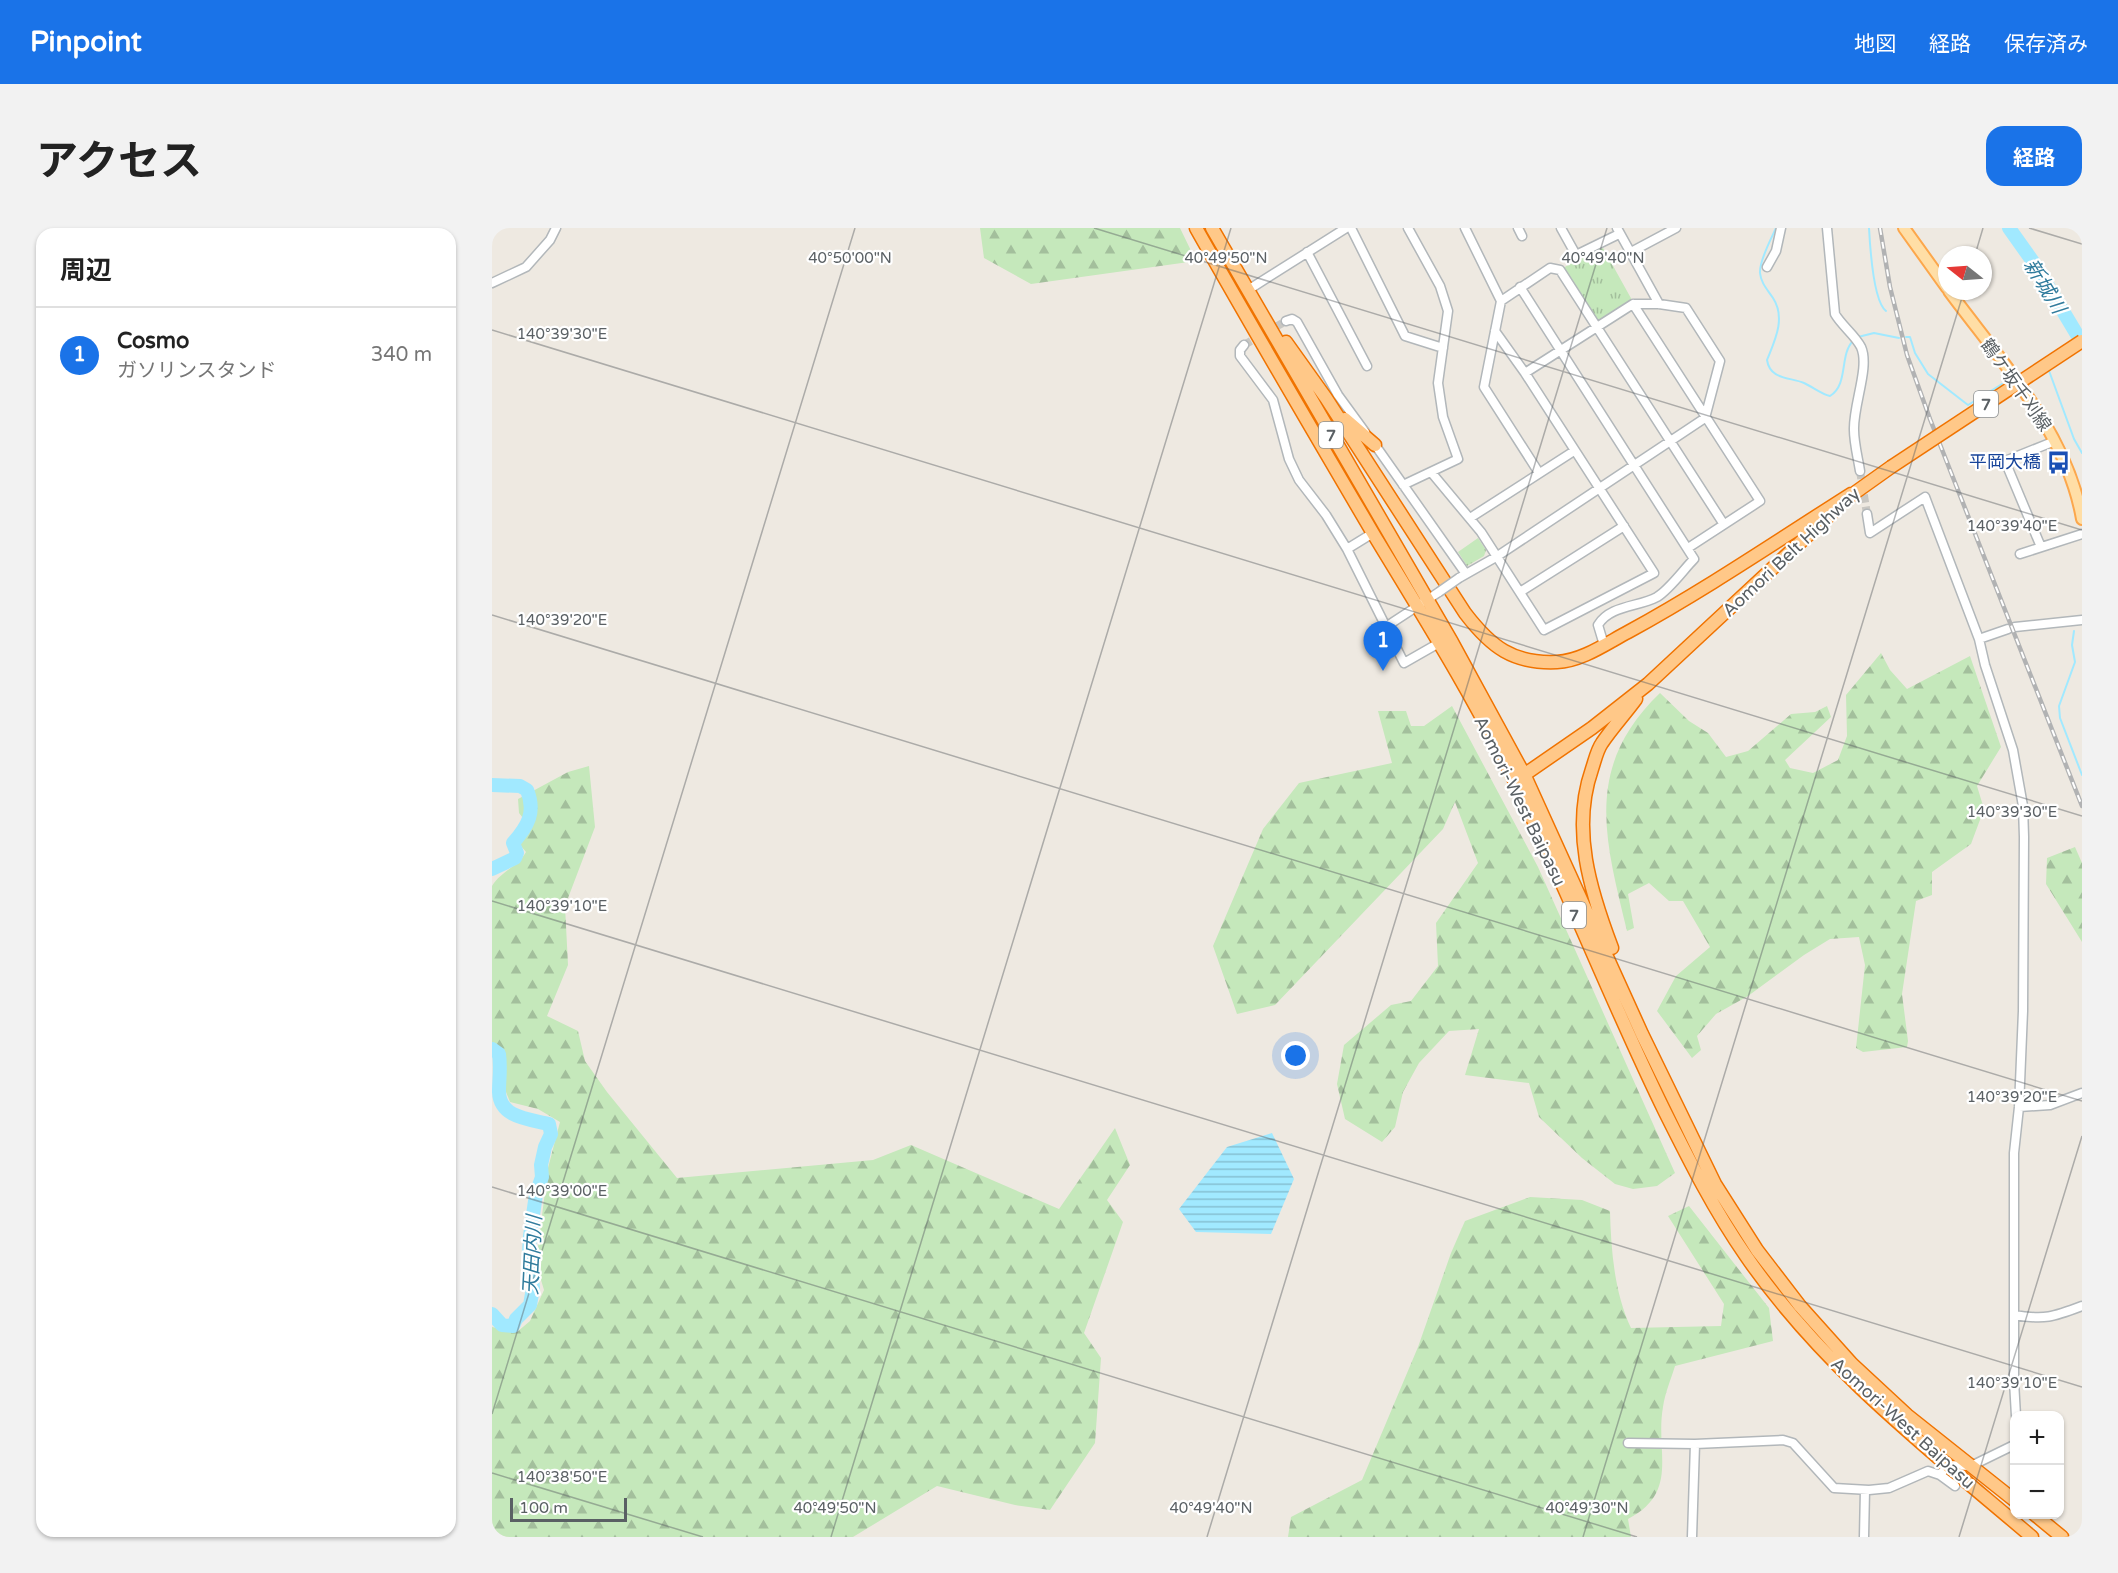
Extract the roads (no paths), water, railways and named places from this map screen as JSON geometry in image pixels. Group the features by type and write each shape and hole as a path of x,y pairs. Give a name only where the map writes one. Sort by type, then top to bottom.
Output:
{"highway":[{"name":"Aomori-West Baipasu","path":"1196,228 1373,533 1422,604 1452,642 1520,778 1715,1184 1757,1250 1800,1306 1852,1364 1907,1415 2010,1497"},
{"name":"Aomori-West Baipasu","path":"1212,228 1422,604 1439,643 1520,778 1636,1052 1705,1192 1747,1258 1796,1322 1858,1388 1944,1470 2032,1537"},
{"path":"1248,290 1326,398 1465,613 1491,643 1504,653 1527,661 1573,659 1604,645 1667,611 1851,494"},
{"name":"Aomori Belt Highway","path":"1520,778 1592,728 1648,684 1851,494 2082,341"},
{"path":"1326,398 1352,426 1375,445"},
{"path":"1642,1034 1598,912 1587,869 1582,832 1585,789 1601,745 1648,684"},
{"path":"2039,1519 2062,1537"}],"main road":[{"name":"鶴ケ坂千刈線","path":"1904,228 1938,276"},
{"name":"鶴ケ坂千刈線","path":"1955,300 2029,400 2055,441 2075,488 2082,519"}],"street":[{"path":"492,283 526,267 540,254 556,228"},
{"path":"1248,290 1346,228"},
{"path":"1351,228 1405,336 1443,348"},
{"path":"1402,485 1458,459 1443,417 1438,383 1448,311 1440,286 1408,228"},
{"path":"1465,228 1502,300 1484,387 1539,473"},
{"path":"1561,228 1576,255 1618,231 1659,304"},
{"path":"1629,253 1676,228"},
{"path":"1767,267 1776,251 1781,228"},
{"path":"1827,228 1836,314 1840,323 1860,345 1864,357 1864,372 1856,400 1854,430 1860,471"},
{"path":"1307,252 1367,366"},
{"path":"1502,300 1550,268 1560,270 1724,523"},
{"path":"1520,288 1636,465 1694,559 1658,597 1616,611 1602,619 1598,625 1604,645"},
{"path":"1633,304 1760,501 1688,548"},
{"path":"1384,628 1462,576 1496,557 1705,418 1720,361 1686,308 1659,304 1633,304 1525,373"},
{"path":"1286,321 1297,322 1338,395 1375,445 1462,576"},
{"path":"1431,471 1470,518 1544,630 1654,573 1525,373 1495,331"},
{"path":"1244,345 1240,350 1240,356 1273,400 1289,459 1299,480 1326,515 1347,549 1384,628 1404,663 1439,643"},
{"path":"2041,548 2005,461 2055,441"},
{"path":"1470,518 1574,451"},
{"path":"1867,514 1870,533 1925,497 1979,639 1985,665 2013,750 2023,806 2023,1011 2019,1107 2014,1153 2016,1411"},
{"path":"1520,592 1624,526"},
{"path":"1347,549 1373,533"},
{"path":"2020,554 2082,534"},
{"path":"1979,639 2011,628 2082,620"},
{"path":"2019,1107 2049,1106 2082,1093"},
{"path":"2014,1315 2037,1319 2056,1317 2082,1306"},
{"path":"1628,1443 1695,1444 1783,1440 1793,1443 1834,1488 1865,1490 1889,1488 1928,1471 1971,1466 2010,1447"},
{"path":"1692,1537 1695,1444"},
{"path":"1944,1470 1955,1486"},
{"path":"1864,1537 1865,1490"}],"water":[{"path":"1272,1133 1294,1179 1271,1234 1196,1232 1179,1209 1227,1147"}],"waterway":[{"path":"1776,228 1760,268 1763,283 1779,313 1778,329 1767,360 1772,371 1781,377 1804,383 1830,396 1840,384 1846,354 1853,341"},
{"path":"1869,228 1875,285 1886,311"},
{"name":"新城川","path":"2009,228 2036,266 2082,343"},
{"path":"1858,337 1874,333 1899,338"},
{"path":"1906,337 1910,337 1915,353 1928,374 1968,405 2002,384"},
{"path":"2048,368 2074,439 2082,453"},
{"path":"2074,631 2072,645 2075,662 2059,706 2060,718 2082,775"},
{"name":"天田内川","path":"492,785 520,786 527,790 531,805 526,825 513,843 517,853 515,858 492,869"},
{"name":"天田内川","path":"492,1049 499,1054 499,1092 504,1107 517,1116 549,1124 551,1134 541,1165 542,1177 536,1194 530,1236 529,1253 533,1288 530,1305 516,1319 513,1326 502,1325 492,1314"}],"tunnel":[{"path":"1244,345 1286,321"},
{"path":"1860,471 1867,514"}],"railway":[{"path":"1880,228 1890,287 1907,355 2082,806"}],"place":[{"name":"平岡大橋","path":"2059,462"},
{"name":"Cosmo","path":"1383,671"}]}
